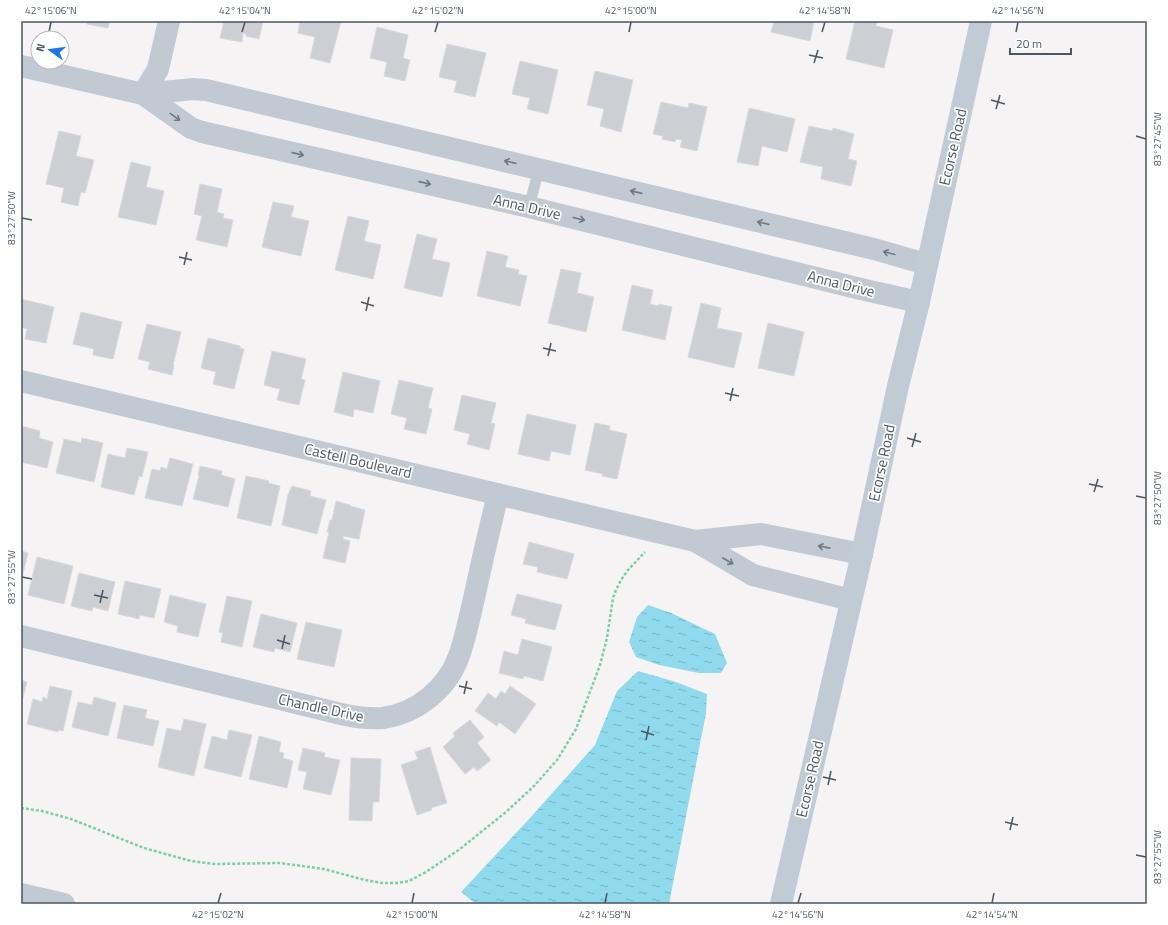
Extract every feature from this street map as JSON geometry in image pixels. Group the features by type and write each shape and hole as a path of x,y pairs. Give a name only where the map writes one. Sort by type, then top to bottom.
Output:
{"main road":[{"name":"Ecorse Road","path":"781,904 862,554 896,393 981,21"}],"street":[{"path":"143,94 158,69 169,21"},
{"name":"Anna Drive","path":"21,66 143,94 193,89 206,90 874,249 926,264"},
{"name":"Anna Drive","path":"143,94 191,128 202,132 529,207 918,302"},
{"name":"Castell Boulevard","path":"21,381 695,541 753,576 851,600"},
{"name":"Chandle Drive","path":"21,636 341,714 369,718 383,718 397,715 425,701 437,691 453,669 459,656 467,628 498,494"},
{"name":"Castell Boulevard","path":"695,541 761,534 862,554"},
{"path":"21,894 64,904"}],"lane":[{"path":"529,207 539,169"}],"path":[{"path":"21,808 42,811 70,819 144,848 191,861 214,864 280,863 324,869 382,884 409,881 426,872 460,849 506,812 534,786 557,760 576,729 600,665 607,638 613,598 616,590 628,570 646,551"}],"water":[{"path":"648,605 671,613 715,634 727,663 721,673 699,673 659,665 636,657 629,642 637,617"},
{"path":"638,671 676,682 707,694 706,713 669,904 476,904 461,892 595,745 617,691"}],"building":[{"path":"88,21 110,21 108,28 87,24"},
{"path":"224,21 263,21 259,39 246,36 246,34 243,33 242,42 220,38"},
{"path":"300,21 341,21 330,63 310,58 315,37 298,33"},
{"path":"774,21 814,21 810,41 771,32"},
{"path":"855,21 877,21 876,26 893,30 884,68 846,59"},
{"path":"377,27 408,35 403,58 410,60 405,81 384,76 387,62 370,58"},
{"path":"447,44 486,53 475,97 454,92 457,81 439,77"},
{"path":"520,61 558,70 548,114 527,109 530,98 512,94"},
{"path":"595,71 633,80 621,132 600,126 604,109 587,105"},
{"path":"661,102 688,108 689,103 707,107 697,151 680,147 682,140 676,139 675,142 662,139 663,136 653,134"},
{"path":"749,108 795,119 787,152 762,146 758,166 737,162"},
{"path":"809,126 832,131 833,128 854,134 848,159 857,161 851,186 821,179 823,167 800,162"},
{"path":"59,131 81,136 76,156 94,160 85,193 81,192 78,206 61,202 64,188 46,184"},
{"path":"131,162 151,167 146,187 164,191 156,225 118,217"},
{"path":"200,184 222,189 217,212 224,214 223,218 233,220 227,247 196,240 202,216 194,214"},
{"path":"273,202 294,206 291,217 309,221 301,256 262,247"},
{"path":"348,216 369,221 364,241 381,245 373,279 335,270"},
{"path":"417,234 437,239 432,259 450,263 442,297 404,288"},
{"path":"487,251 508,256 505,267 519,270 518,274 527,276 520,306 477,296"},
{"path":"561,269 581,273 577,293 594,297 586,332 548,323"},
{"path":"632,285 653,290 650,304 658,306 659,304 672,307 665,340 622,330"},
{"path":"21,299 54,307 46,343 25,339 27,329 21,327"},
{"path":"701,303 721,308 717,328 742,333 734,368 688,357"},
{"path":"81,312 122,322 113,359 93,355 94,349 73,344"},
{"path":"768,323 804,332 794,376 758,368"},
{"path":"147,324 181,332 172,375 148,369 150,362 138,359"},
{"path":"208,338 240,346 240,348 244,349 234,389 213,384 216,372 201,368"},
{"path":"272,351 306,359 301,379 305,380 299,405 277,400 280,389 264,385"},
{"path":"343,372 380,381 373,413 354,409 353,417 334,412"},
{"path":"399,380 433,388 428,408 432,409 426,434 404,429 407,418 391,414"},
{"path":"462,395 496,403 491,423 495,424 489,450 467,444 470,434 454,430"},
{"path":"527,414 576,425 570,455 551,451 549,461 518,454"},
{"path":"595,423 610,426 609,430 627,434 617,479 585,470"},
{"path":"21,426 40,431 39,438 53,442 47,468 21,462"},
{"path":"82,438 103,443 94,482 56,473 64,439 81,443"},
{"path":"127,448 148,452 142,477 139,476 134,495 101,487 108,454 125,458"},
{"path":"170,458 193,464 182,506 145,498 152,469 160,471 161,467 167,469"},
{"path":"200,466 222,471 221,475 235,479 228,507 193,499"},
{"path":"246,476 269,481 268,483 280,486 271,526 237,518"},
{"path":"292,486 311,491 310,496 326,500 317,534 282,525 288,495"},
{"path":"336,501 365,510 359,539 343,536 343,539 350,541 345,563 323,558 329,532 327,532 330,520 332,520"},
{"path":"529,542 574,554 567,579 537,572 538,567 523,564"},
{"path":"21,551 28,553 21,581"},
{"path":"37,557 73,566 64,604 28,595"},
{"path":"79,573 115,582 108,611 93,607 92,611 71,606"},
{"path":"125,581 161,589 154,618 140,615 139,619 118,614"},
{"path":"517,594 562,605 555,630 525,623 526,619 511,615"},
{"path":"170,595 206,604 198,637 177,632 178,626 164,622"},
{"path":"227,596 252,601 242,647 221,642 223,633 219,632"},
{"path":"261,614 297,623 290,652 275,648 274,652 253,647"},
{"path":"306,622 342,630 334,667 297,659"},
{"path":"522,639 552,647 543,681 524,676 523,679 499,673 504,651 518,655"},
{"path":"21,680 27,682 21,705"},
{"path":"50,686 72,691 63,731 58,730 58,732 27,724 33,699 42,702 43,697 47,699"},
{"path":"510,686 536,704 515,734 499,722 497,726 475,711 488,693 496,699 501,691 505,694"},
{"path":"94,697 116,703 108,736 72,727 78,702 92,705"},
{"path":"124,705 147,710 145,718 159,721 153,746 117,738"},
{"path":"184,719 206,724 194,776 158,767 167,728 181,731"},
{"path":"470,720 484,737 477,743 491,760 477,771 474,767 465,774 443,747 455,736 453,733"},
{"path":"229,730 252,735 241,777 204,768 212,736 227,740"},
{"path":"259,736 281,742 279,752 284,753 283,758 293,761 287,788 249,779"},
{"path":"430,747 447,803 431,808 432,810 417,815 401,765 418,759 415,752"},
{"path":"303,748 325,753 324,757 340,760 331,795 303,789 307,772 298,770"},
{"path":"351,758 381,759 379,802 373,802 372,821 349,820"}]}
